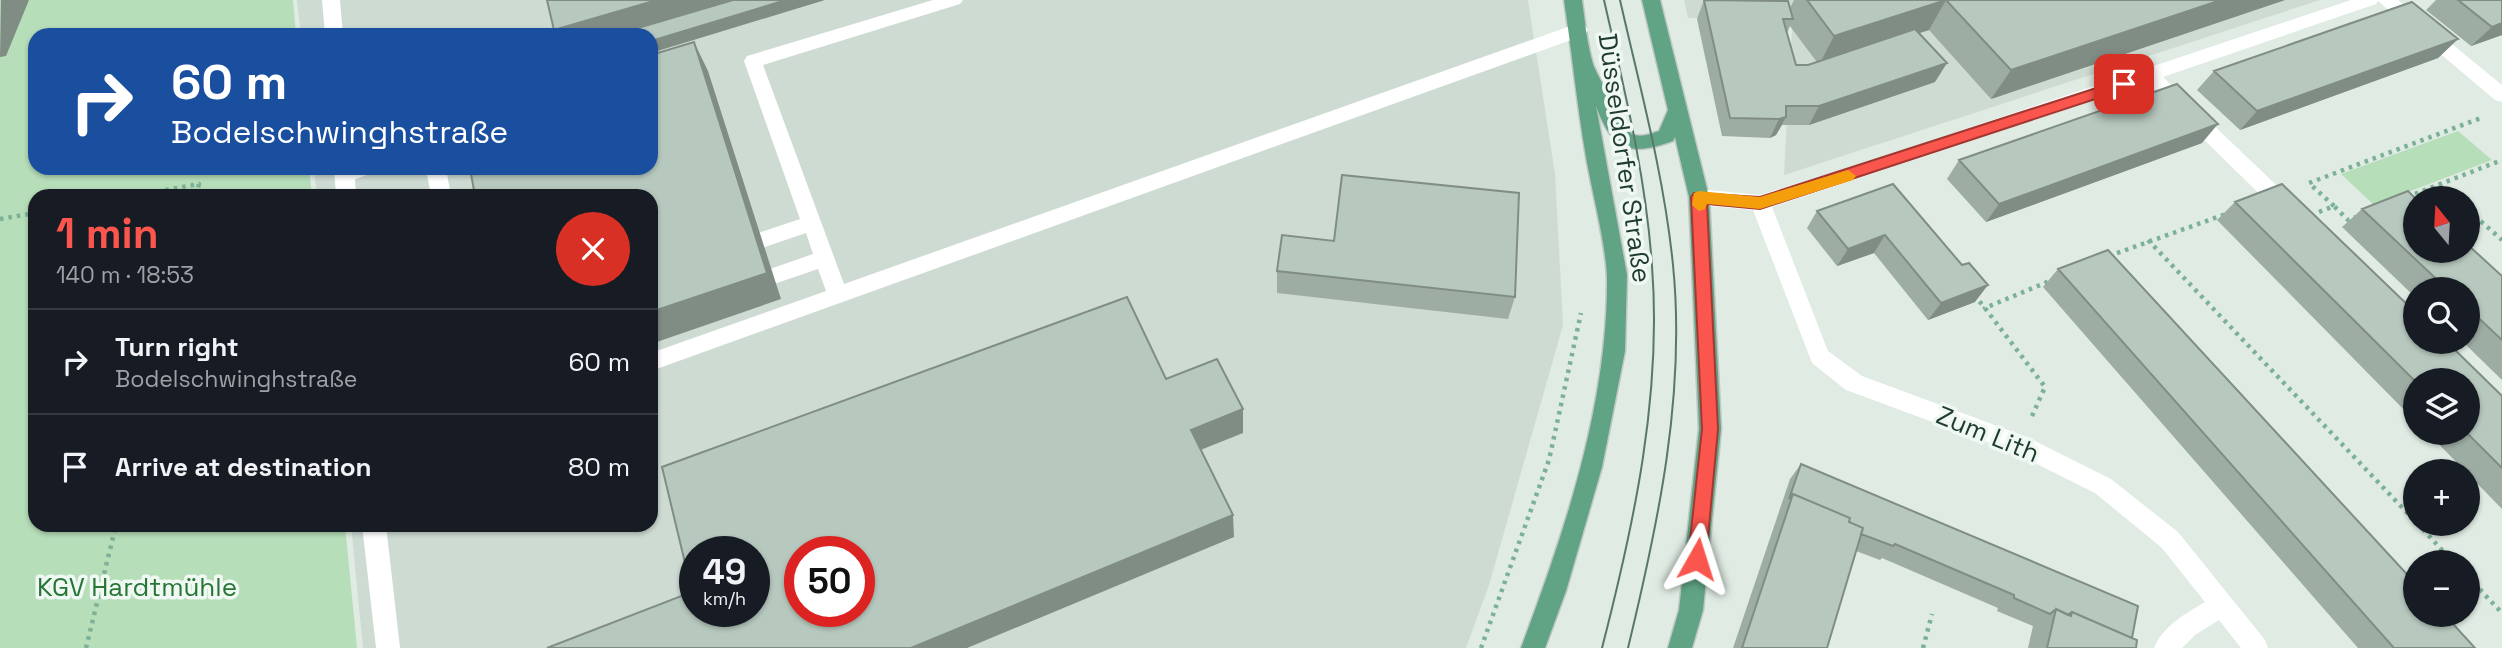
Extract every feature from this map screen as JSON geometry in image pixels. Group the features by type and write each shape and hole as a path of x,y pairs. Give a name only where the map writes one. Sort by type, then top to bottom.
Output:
{"main road":[{"name":"Düsseldorfer Straße","path":"1533,648 1554,591 1591,467 1614,351 1617,275 1585,98 1584,68 1573,0"},
{"name":"Düsseldorfer Straße","path":"1651,0 1699,197 1710,429 1691,610 1680,648"},
{"path":"1584,68 1602,97 1610,123 1621,137 1634,142 1652,142 1666,136 1678,110"}],"street":[{"path":"331,0 333,28"},
{"path":"838,295 753,61 954,0"},
{"path":"1699,197 1760,203 2371,0"},
{"path":"2386,0 2502,95"},
{"path":"658,359 1579,30"},
{"path":"2150,75 2299,220"},
{"name":"Zum Lith","path":"1760,203 1820,357 1854,383 2019,444 2104,486 2170,540 2256,648"},
{"path":"762,240 812,223"},
{"path":"774,276 825,258"},
{"path":"375,532 388,648"},
{"path":"2166,648 2186,627 2222,606"}],"path":[{"path":"2361,215 2348,220 2309,183 2488,115"},
{"path":"2400,200 2502,160"},
{"path":"171,189 199,184 198,189"},
{"path":"2098,261 2148,240 2276,197"},
{"path":"2299,220 2334,206"},
{"path":"0,219 28,214"},
{"path":"2480,221 2502,240"},
{"path":"2148,240 2403,508"},
{"path":"1985,307 2060,276"},
{"path":"1967,286 2045,387 2019,444"},
{"path":"1481,648 1549,460 1582,301"},
{"path":"86,648 114,532"},
{"path":"2429,536 2442,550"},
{"path":"2480,590 2502,613"},
{"path":"1923,648 1932,614"}],"shaded area":[{"path":"297,0 1528,0 1555,174 1563,325 1489,585 1466,648 363,648 352,532 658,532 658,189 316,189 315,175 658,175 658,28 300,28"},
{"path":"1684,0 2320,0 1784,175 1792,29 1785,19 1688,18"}],"green space":[{"name":"KGV Hardtmühle","path":"0,0 293,0 295,28 28,28 28,175 310,175 311,189 28,189 28,532 346,532 357,648 0,648"},
{"path":"2458,131 2492,160 2424,186 2403,186 2403,194 2374,205 2341,174"}],"building":[{"path":"547,0 657,0 561,28 554,28"},
{"path":"733,0 786,0 658,39 658,28 638,28"},
{"path":"1704,0 1788,1 1793,19 1783,19 1796,65 1808,65 1915,29 1947,63 1819,106 1786,106 1786,117 1779,119 1730,118"},
{"path":"1807,0 1946,0 1834,36"},
{"path":"1946,0 2221,0 2011,70"},
{"path":"2458,0 2502,0 2502,23 2492,27"},
{"path":"2412,2 2458,39 2257,111 2214,71"},
{"path":"694,42 767,273 658,310 658,189 474,189 471,175 658,175 658,53"},
{"path":"2177,84 2218,124 1999,204 1959,160"},
{"path":"1342,175 1519,193 1515,297 1277,271 1282,235 1334,241"},
{"path":"1893,184 1962,265 1969,263 1988,285 1941,303 1885,235 1848,249 1817,211"},
{"path":"2282,184 2403,300 2403,354 2459,354 2473,368 2403,369 2235,202"},
{"path":"2403,193 2403,248 2362,209"},
{"path":"2108,250 2403,570 2403,627 2456,627 2475,648 2394,648 2058,269"},
{"path":"2480,256 2502,276 2502,340 2480,319 2480,277 2434,277 2419,263 2480,263"},
{"path":"1127,297 1166,379 1217,359 1243,409 1191,430 1233,515 911,648 547,648 679,597 679,627 770,627 770,536 679,538 662,467"},
{"path":"2480,374 2502,396 2502,468 2479,445"},
{"path":"1801,464 2138,606 2132,638 2072,612 2068,615 2056,609 2050,614 2014,598 2014,595 1895,544 1893,546 1861,534 1863,528 1849,522 1850,518 1793,494 1789,499"},
{"path":"1793,494 1850,518 1849,522 1863,528 1827,648 1742,648"},
{"path":"2056,609 2071,616 2072,612 2137,640 2136,648 2047,648"}],"tram line":[{"path":"1602,648 1625,554 1643,459 1653,363 1654,314 1645,199 1604,0"},
{"path":"1620,0 1664,198 1676,313 1676,362 1667,458 1650,554 1628,648"}],"slow traffic":[{"path":"1699,205 1699,197 1760,203 1848,176"}],"route":[{"path":"1697,559 1710,429 1699,197 1760,203 2124,84"}]}
